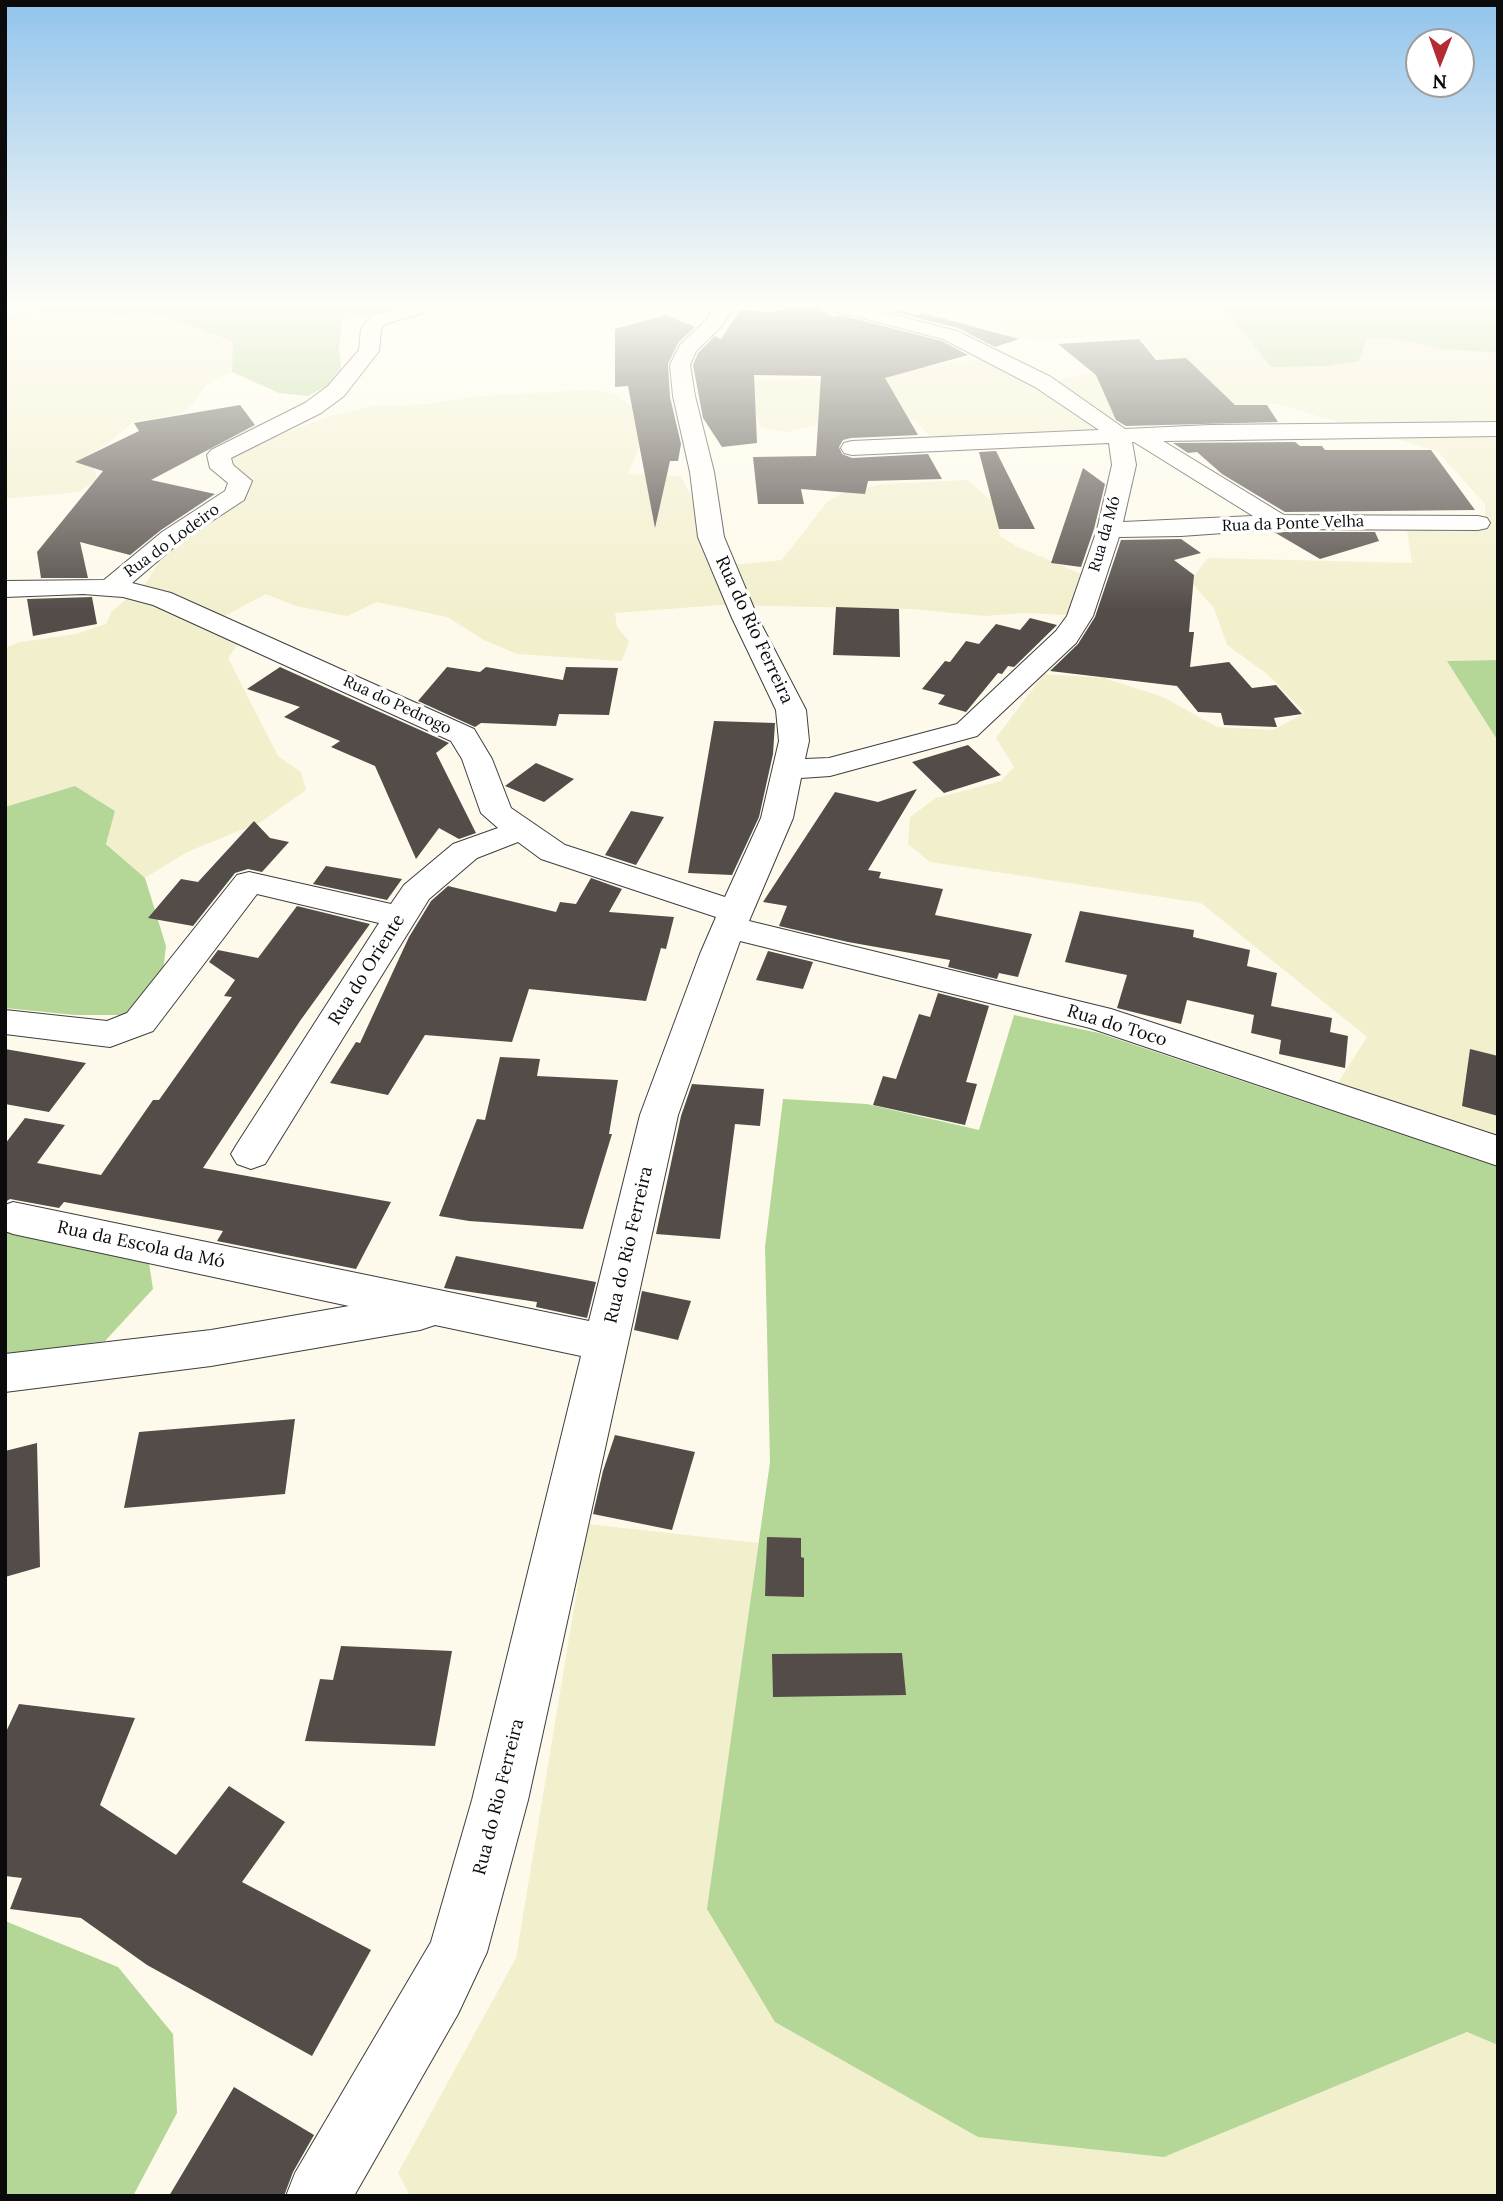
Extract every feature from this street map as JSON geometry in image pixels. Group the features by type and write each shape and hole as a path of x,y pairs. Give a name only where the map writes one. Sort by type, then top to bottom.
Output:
{"street":[{"name":"Rua do Lodeiro","path":"110,588 172,537 236,495 240,481 222,468 219,455 318,405"},
{"name":"Rua do Rio Ferreira","path":"318,2196 437,1993 458,1952 500,1800 659,1115 731,919 777,818 794,741 791,710 745,618 711,537 702,472 686,405"},
{"path":"1076,405 1116,432 1131,437 1279,522"},
{"path":"852,448 1210,432 1498,429"},
{"name":"Rua da Mó","path":"788,769 830,767 967,730 1066,638 1080,616 1109,530 1131,437"},
{"name":"Rua da Ponte Velha","path":"1109,530 1181,529 1279,522 1478,523"},
{"name":"Rua do Pedrogo","path":"5,589 110,588 162,599 463,735 477,759 497,813 522,831 553,852 731,919"},
{"name":"Rua do Oriente","path":"251,1154 416,892 465,851 522,831"},
{"path":"7,1023 110,1034 140,1022 248,883 400,916"},
{"name":"Rua do Toco","path":"731,919 1098,1018 1498,1152"},
{"name":"Rua da Escola da Mó","path":"13,1218 606,1343"},
{"path":"263,1339 276,1305 268,1272"},
{"name":"Rua da Escola da Mó","path":"5,1373 263,1339 443,1308"}],"shaded area":[{"path":"5,405 192,405 180,414 133,422 106,445 78,461 94,466 97,480 79,492 5,499"},
{"path":"629,405 640,445 628,474 681,476 694,502 705,558 742,564 782,560 827,502 847,491 883,484 968,480 994,503 1000,536 1016,546 1086,576 1069,615 1023,613 985,616 912,609 721,605 615,613 617,627 629,641 622,661 517,654 484,640 447,617 377,602 347,616 296,606 266,594 202,628 238,644 228,658 278,756 301,772 306,790 261,822 187,852 145,878 106,843 115,811 75,786 5,807 5,648 20,642 76,634 106,624 112,611 147,582 165,551 238,503 229,461 240,450 333,415 373,406"},
{"path":"752,405 1264,405 1118,413 1108,432 933,440 915,420 852,417 787,432 761,427"},
{"path":"1279,405 1498,405 1498,660 1448,661 1498,741 1498,1167 1322,1108 1367,1037 1201,903 930,862 908,844 910,817 936,798 1001,781 1014,767 996,738 1044,674 1104,678 1163,697 1217,727 1273,730 1305,713 1267,674 1227,645 1214,608 1190,581 1208,558 1412,563 1407,530 1485,524 1485,504 1437,451"},
{"path":"588,1524 758,1543 746,1637 1164,2157 1467,2032 1498,2045 1498,2196 410,2196 398,2173 516,1958"}],"green space":[{"path":"1498,660 1498,741 1447,661"},
{"path":"75,786 115,811 106,844 145,878 166,946 161,990 126,1015 75,1015 5,1008 5,807"},
{"path":"1014,1015 1099,1033 1498,1167 1498,2045 1467,2032 1164,2157 978,2137 775,2022 707,1909 770,1462 765,1247 783,1099 867,1104 979,1130"},
{"path":"5,1223 149,1263 153,1289 105,1341 5,1356"},
{"path":"5,1921 118,1967 173,2034 177,2113 133,2196 5,2196"}],"building":[{"path":"240,405 255,425 151,480 215,494 161,530 130,555 80,542 88,578 41,578 37,552 103,471 75,462 139,431 134,423"},
{"path":"632,405 672,405 681,444 678,461 670,461 655,528"},
{"path":"700,405 755,405 757,443 722,447 703,418"},
{"path":"819,405 900,405 918,435 843,440 839,447 842,454 852,458 928,454 942,479 868,481 865,494 801,489 804,504 758,504 753,457 816,456"},
{"path":"1109,405 1267,405 1278,422 1126,426 1116,420"},
{"path":"1295,442 1300,446 1322,446 1325,450 1431,450 1475,510 1285,512 1222,474 1197,452 1188,453 1173,443"},
{"path":"996,451 1035,529 999,529 979,452"},
{"path":"1083,468 1105,484 1094,529 1081,567 1051,563"},
{"path":"1274,532 1375,532 1379,541 1320,559"},
{"path":"1181,539 1201,553 1174,560 1194,575 1189,632 1194,632 1190,667 1229,662 1252,688 1276,685 1302,714 1274,718 1277,727 1224,725 1221,713 1198,712 1177,686 1050,671 1078,644 1095,617 1121,540"},
{"path":"92,597 97,624 33,636 27,599"},
{"path":"836,607 899,609 900,657 833,655"},
{"path":"1030,618 1057,625 1014,667 1008,666 1002,674 998,673 966,712 938,704 945,695 922,689 945,661 950,662 966,641 979,644 996,624 1020,630"},
{"path":"280,667 449,743 436,753 476,833 459,839 439,828 416,859 375,766 331,747 340,741 284,717 300,707 247,689"},
{"path":"447,667 480,672 486,667 563,680 566,667 618,668 609,715 559,714 556,726 481,723 475,727 418,701"},
{"path":"714,721 775,723 773,754 759,817 732,875 688,873"},
{"path":"968,745 1001,775 944,793 912,762"},
{"path":"536,763 574,779 544,802 505,786"},
{"path":"917,789 868,870 881,872 879,878 943,889 935,915 1032,934 1018,977 999,973 997,979 948,967 950,960 848,942 779,926 787,906 763,902 835,792 878,802"},
{"path":"631,811 664,817 636,865 605,855"},
{"path":"254,821 270,838 289,842 262,872 248,869 235,873 193,926 148,918 181,879 198,882"},
{"path":"326,866 402,879 387,900 313,884"},
{"path":"591,878 622,889 609,912 674,917 666,949 661,948 646,1001 529,989 512,1042 425,1035 388,1095 330,1083 356,1042 360,1043 409,937 431,901 448,886 556,912 560,902 576,904"},
{"path":"297,906 370,924 300,1021 203,1168 391,1202 356,1269 217,1241 223,1231 64,1202 59,1208 10,1199 5,1202 5,1144 25,1118 65,1125 37,1163 101,1175 153,1100 159,1100 232,997 224,996 235,980 209,962 218,950 258,958"},
{"path":"1080,911 1194,930 1193,937 1250,950 1247,966 1277,973 1271,1006 1332,1018 1330,1032 1348,1036 1345,1068 1279,1054 1281,1040 1251,1033 1254,1015 1187,1000 1181,1024 1117,1008 1127,975 1065,962"},
{"path":"768,951 813,962 803,989 756,980"},
{"path":"938,993 989,1006 966,1082 977,1084 965,1125 873,1105 883,1076 896,1079 919,1014 930,1017"},
{"path":"5,1049 86,1063 49,1112 5,1104"},
{"path":"1470,1049 1498,1056 1498,1116 1462,1106"},
{"path":"500,1057 540,1059 537,1076 618,1080 609,1134 612,1134 583,1229 469,1221 439,1216 477,1119 485,1120"},
{"path":"692,1084 764,1089 760,1126 735,1124 720,1239 656,1234 681,1116"},
{"path":"456,1256 596,1282 587,1318 536,1307 537,1302 444,1288"},
{"path":"642,1291 691,1301 678,1340 634,1330"},
{"path":"295,1419 285,1494 124,1508 139,1432"},
{"path":"615,1435 695,1452 672,1530 593,1514"},
{"path":"37,1443 40,1567 5,1577 5,1451"},
{"path":"767,1537 801,1538 804,1597 765,1596"},
{"path":"341,1646 452,1651 435,1746 305,1741 320,1679 333,1680"},
{"path":"902,1653 906,1695 773,1697 772,1654"},
{"path":"19,1704 135,1718 100,1805 176,1855 229,1786 285,1822 242,1882 371,1950 312,2056 147,1965 81,1918 10,1909 22,1878 5,1876 5,1734"},
{"path":"234,2087 314,2135 293,2172 284,2196 169,2196"}]}
